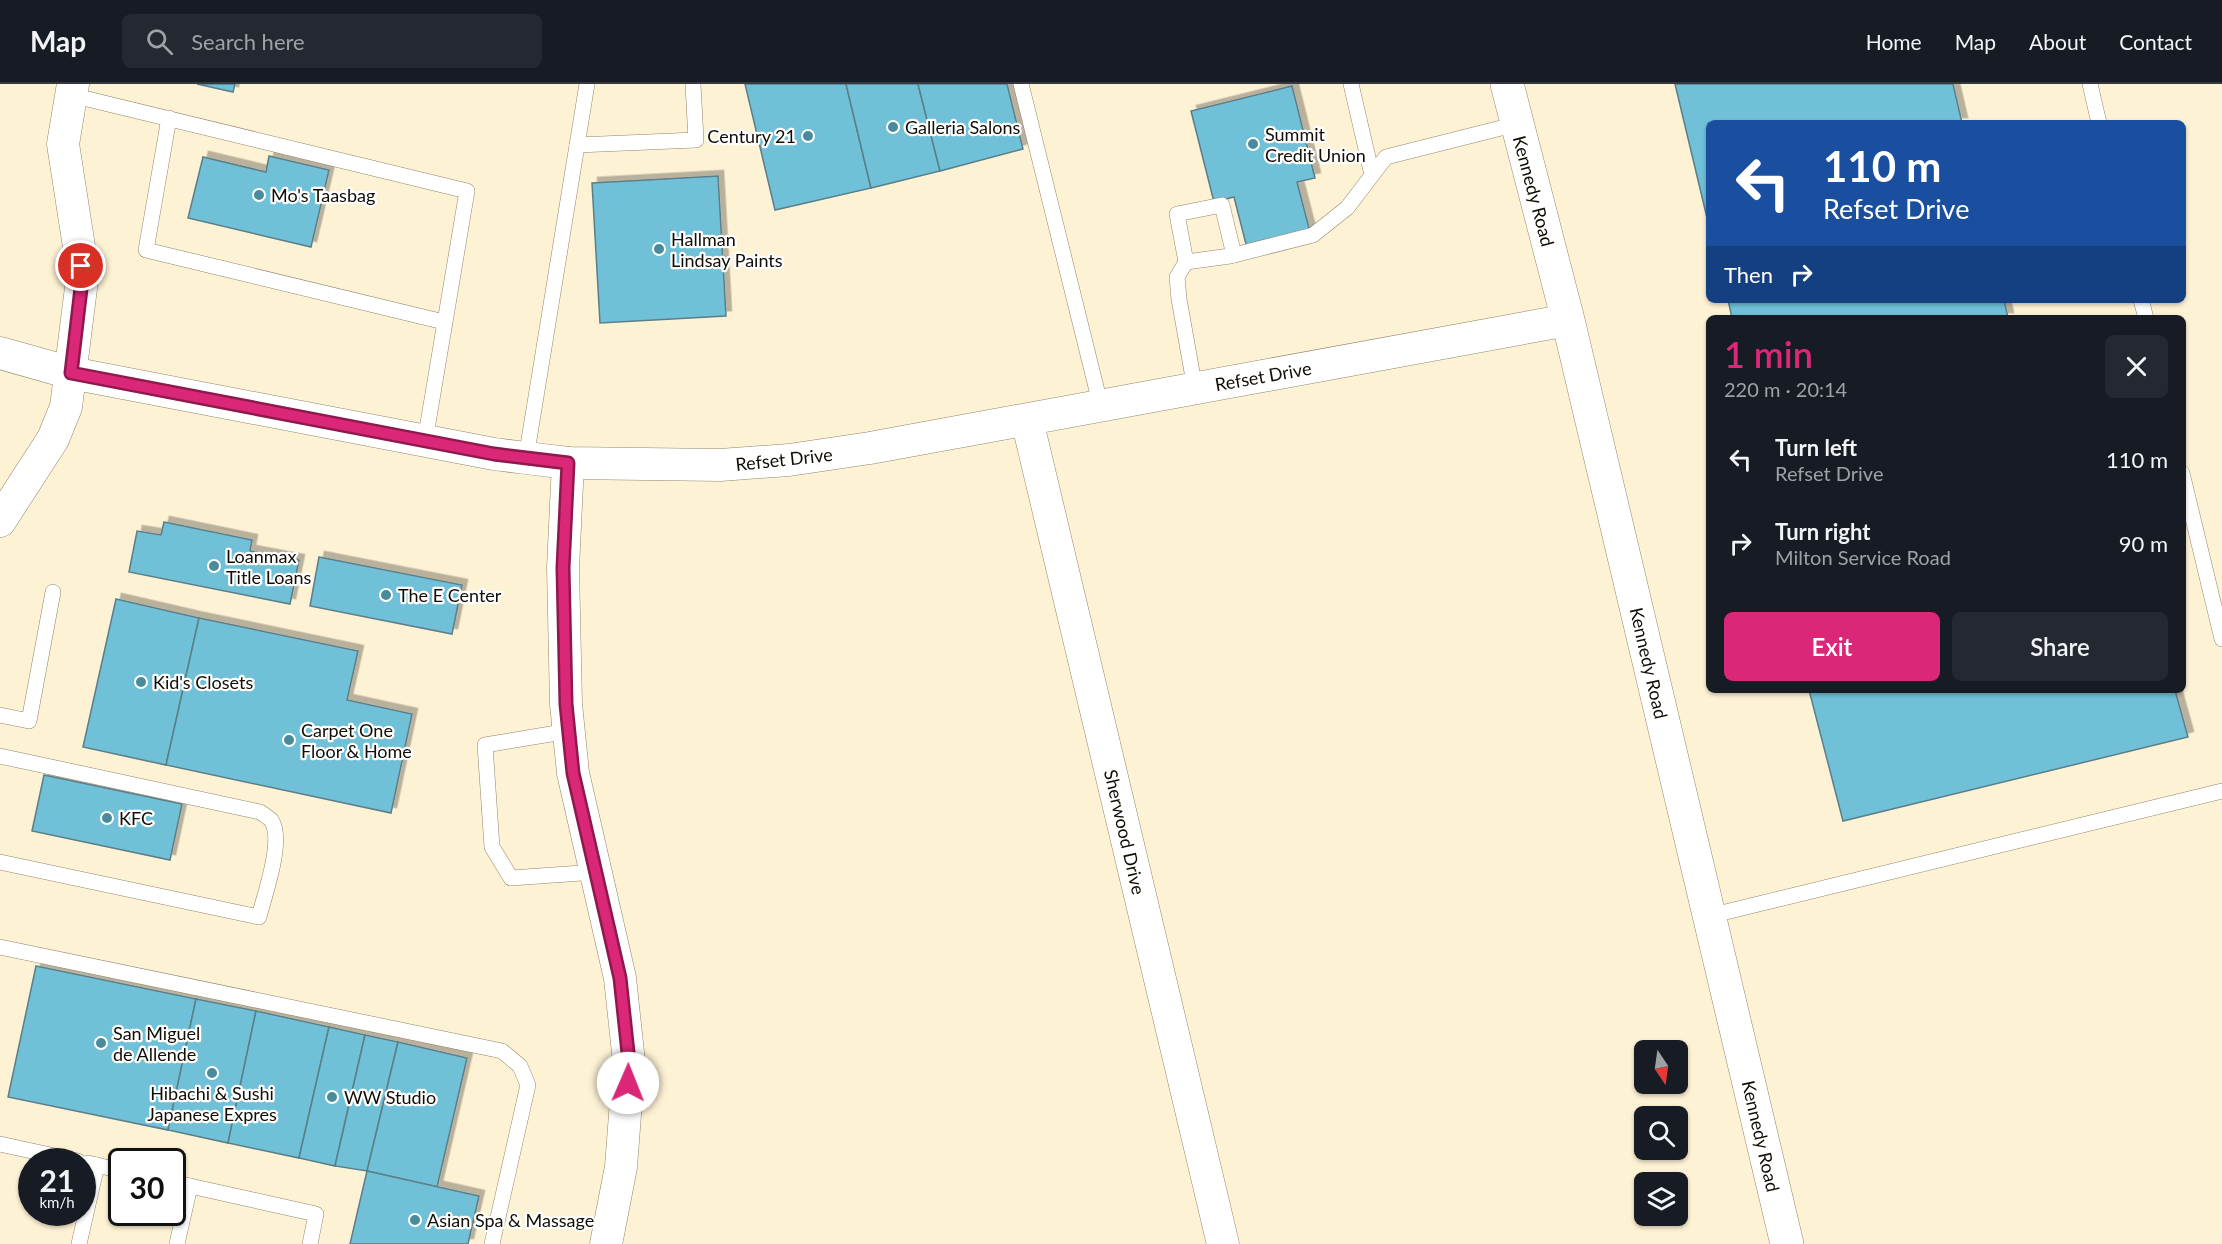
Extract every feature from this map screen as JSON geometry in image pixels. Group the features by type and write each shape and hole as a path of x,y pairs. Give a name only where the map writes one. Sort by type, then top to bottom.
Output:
{"street":[{"name":"Kennedy Road","path":"1507,84 1568,320 1787,1244"},
{"path":"0,521 53,439 66,407 82,280 63,144 72,89"},
{"name":"Refset Drive","path":"0,354 71,373 494,454 568,463 720,465 789,460 870,448 1568,320"},
{"name":"Sherwood Drive","path":"1027,420 1223,1244"},
{"path":"568,463 563,568 566,704 573,773 620,978 629,1062 621,1167 606,1244"}],"lane":[{"path":"525,458 587,84"},
{"path":"577,145 696,140 693,84"},
{"path":"1021,84 1101,407"},
{"path":"1351,84 1372,175"},
{"path":"2090,84 2098,120"},
{"path":"72,89 169,118 467,191 425,441"},
{"path":"169,118 146,250 444,322"},
{"path":"1186,262 1234,255 1313,235 1347,208 1386,157 1517,124"},
{"path":"1195,389 1179,299 1177,277 1186,262 1177,214 1222,205 1234,255"},
{"path":"2186,490 2222,639"},
{"path":"0,715 29,721 53,592"},
{"path":"569,731 485,745 492,847 511,878 596,872"},
{"path":"0,756 260,812 272,821 276,836 259,917 0,862"},
{"path":"1709,916 2222,791"},
{"path":"0,947 502,1051 520,1066 528,1085 492,1244"},
{"path":"0,1144 18,1148"},
{"path":"186,1185 316,1214 310,1244"},
{"path":"177,1244 190,1186"},
{"path":"79,1244 81,1226"}],"building":[{"path":"197,84 235,84 233,92"},
{"name":"Century 21","path":"745,84 846,84 871,188 775,210"},
{"name":"Galleria Salons","path":"846,84 918,84 940,171 871,188"},
{"path":"918,84 1007,84 1023,149 940,171"},
{"path":"1675,84 1953,84 1961,120 1706,120 1706,214"},
{"name":"Summit Credit Union","path":"1292,86 1315,178 1297,182 1310,232 1247,248 1234,197 1214,202 1191,111"},
{"name":"Mo's Taasbag","path":"269,156 329,170 311,247 188,218 203,157 266,172"},
{"name":"Hallman Lindsay Paints","path":"718,176 726,316 600,323 592,183"},
{"path":"1729,303 2005,303 2007,315 1731,315"},
{"name":"Loanmax Title Loans","path":"164,522 252,540 250,551 299,560 290,604 129,572 137,531 161,535"},
{"name":"The E Center","path":"319,557 462,585 452,634 310,606"},
{"name":"Kid's Closets","path":"116,599 199,618 166,765 83,747"},
{"name":"Carpet One Floor & Home","path":"199,618 358,651 347,700 412,714 391,813 166,765"},
{"path":"1810,693 2176,693 2188,737 1843,821"},
{"name":"KFC","path":"44,775 182,804 170,860 32,831"},
{"path":"36,966 196,999 168,1130 8,1097"},
{"path":"196,999 256,1011 228,1143 168,1130"},
{"path":"256,1011 329,1027 299,1158 228,1143"},
{"name":"WW Studio","path":"329,1027 365,1035 335,1166 299,1158"},
{"path":"365,1035 398,1042 367,1171 335,1166"},
{"path":"398,1042 467,1058 437,1187 367,1171"},
{"name":"Asian Spa & Massage","path":"367,1171 479,1196 468,1244 350,1244"}],"place":[{"name":"Galleria Salons","path":"893,127"},
{"name":"Century 21","path":"808,136"},
{"name":"Summit Credit Union","path":"1253,144"},
{"name":"Mo's Taasbag","path":"259,195"},
{"name":"Hallman Lindsay Paints","path":"659,249"},
{"name":"Loanmax Title Loans","path":"214,566"},
{"name":"The E Center","path":"386,595"},
{"name":"Kid's Closets","path":"141,682"},
{"name":"Carpet One Floor & Home","path":"289,740"},
{"name":"KFC","path":"107,818"},
{"name":"San Miguel de Allende","path":"101,1043"},
{"name":"Hibachi & Sushi Japanese Expres","path":"212,1073"},
{"name":"WW Studio","path":"332,1097"},
{"name":"Asian Spa & Massage","path":"415,1220"}],"route":[{"path":"81,266 82,280 71,373 494,454 568,463 563,568 566,704 573,773 620,978 629,1062 628,1083"}]}
